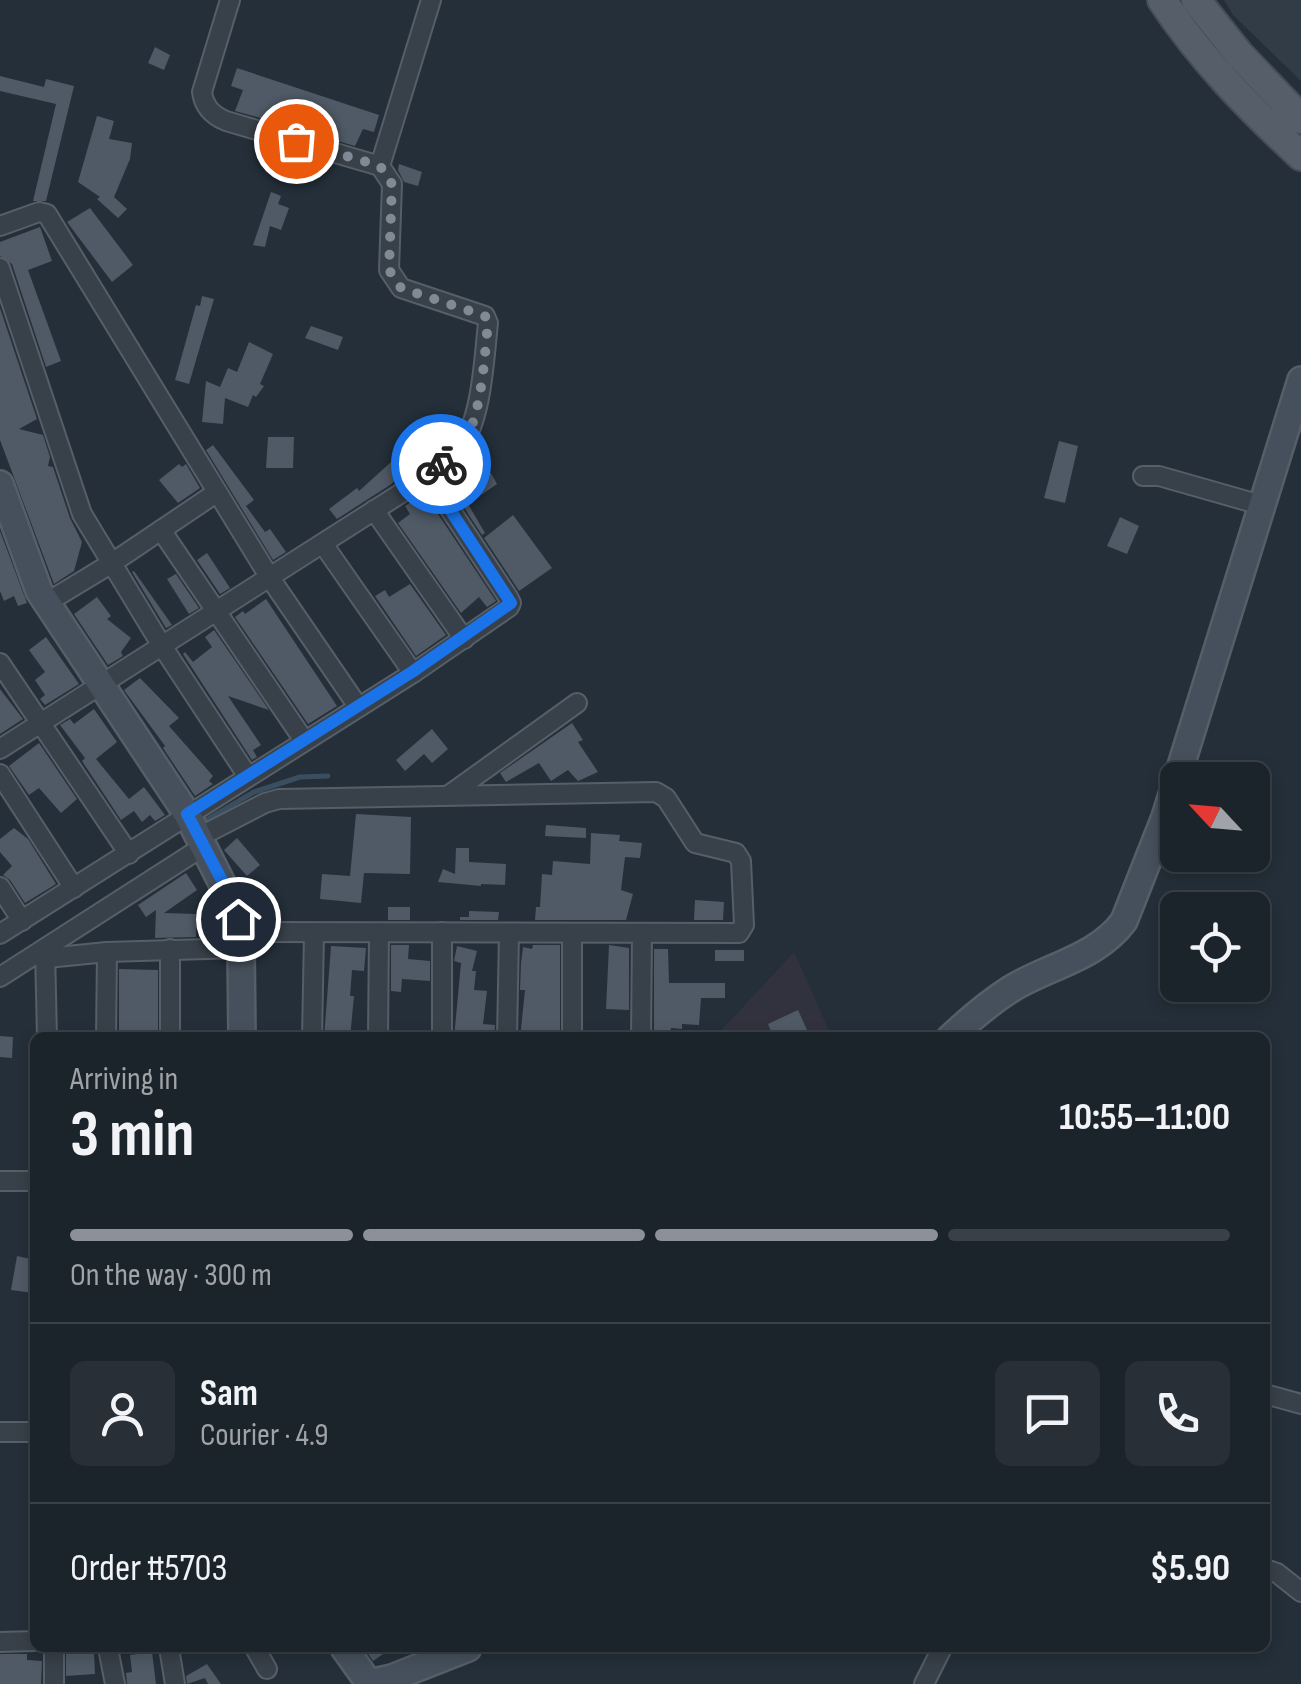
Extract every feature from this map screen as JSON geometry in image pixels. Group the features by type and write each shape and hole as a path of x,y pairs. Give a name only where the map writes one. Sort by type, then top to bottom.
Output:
{"main road":[{"path":"1162,0 1221,77 1301,156"},
{"path":"1196,0 1239,54 1301,120"}],"street":[{"path":"0,749 428,476 460,448 473,418 488,323 479,312 401,288 394,281 389,270 392,184 380,166 226,121 208,110 202,92 230,0"},
{"path":"380,166 431,0"},
{"path":"0,226 39,212 47,214 270,578 357,705"},
{"path":"0,268 79,508 247,776"},
{"path":"957,1032 1011,989 1104,942 1124,921 1164,817 1301,380"},
{"path":"0,934 464,639 511,603 428,476"},
{"path":"1143,476 1159,476 1261,504"},
{"path":"0,484 46,603 187,814 233,905 240,940 242,1032"},
{"path":"46,603 112,564 216,492"},
{"path":"374,510 464,639"},
{"path":"162,530 303,740"},
{"path":"324,544 412,672"},
{"path":"0,663 129,854"},
{"path":"449,795 577,703"},
{"path":"0,774 74,888"},
{"path":"0,976 46,954 202,842 265,803 279,799 656,792 666,798 696,842 740,856 743,930 739,933 314,933 170,949 46,954"},
{"path":"0,887 22,921"},
{"path":"442,932 442,1032"},
{"path":"312,1032 314,933"},
{"path":"378,1032 379,933"},
{"path":"507,1032 510,933"},
{"path":"572,933 572,1032"},
{"path":"641,1032 642,934"},
{"path":"170,949 170,1032"},
{"path":"106,1032 107,952"},
{"path":"46,954 47,1032"},
{"path":"0,1181 30,1181"},
{"path":"1270,1395 1301,1404"},
{"path":"0,1432 30,1432"},
{"path":"1270,1571 1301,1592"},
{"path":"0,1642 30,1641"},
{"path":"54,1652 54,1684"},
{"path":"109,1652 115,1684"},
{"path":"171,1652 175,1684"},
{"path":"257,1652 267,1670"},
{"path":"347,1652 369,1683 426,1656"},
{"path":"924,1684 940,1652"}],"shaded area":[{"path":"1224,0 1301,0 1301,81 1233,15"},
{"path":"794,952 830,1032 720,1032"}],"building":[{"path":"155,47 170,55 164,70 148,63"},
{"path":"237,68 379,115 374,132 363,129 355,146 310,133 294,124 235,111 243,90 231,86"},
{"path":"0,76 44,87 46,79 74,86 46,201 33,201 56,104 0,91"},
{"path":"97,116 114,121 109,139 132,143 130,159 114,197 127,209 118,218 97,199 100,197 78,182"},
{"path":"399,164 422,172 418,186 404,182"},
{"path":"271,192 281,196 278,204 289,208 281,230 270,226 265,247 253,245"},
{"path":"90,208 133,265 112,282 67,222"},
{"path":"40,227 52,261 28,270 61,361 46,367 12,264 0,256 0,242"},
{"path":"202,296 214,299 189,384 175,380"},
{"path":"0,308 37,419 19,429 43,435 50,457 48,466 53,467 82,542 74,571 54,584 0,440"},
{"path":"311,326 343,337 338,350 305,338"},
{"path":"249,342 273,354 260,384 264,386 256,397 253,395 248,407 225,398 223,424 202,422 206,381 220,387 228,368 237,372"},
{"path":"268,437 294,437 293,468 266,468"},
{"path":"1059,441 1078,446 1065,503 1044,498"},
{"path":"213,445 254,500 246,506 265,532 270,529 286,552 273,560 206,450"},
{"path":"400,454 411,467 337,519 329,509 357,488 359,491"},
{"path":"179,464 186,464 200,488 178,503 159,480"},
{"path":"491,473 497,484 468,504 485,533 482,535 457,497 465,492 462,487"},
{"path":"424,493 496,601 487,607 479,597 461,613 398,523 410,514 405,506"},
{"path":"513,515 552,568 519,591 484,538"},
{"path":"1120,517 1139,526 1127,554 1107,546"},
{"path":"0,531 27,603 18,606 14,596 4,601 0,591"},
{"path":"207,553 230,588 220,594 197,560"},
{"path":"134,571 172,625 166,628"},
{"path":"176,574 199,608 189,614 167,579"},
{"path":"410,584 446,635 416,656 375,596 385,590 389,597"},
{"path":"97,597 111,616 107,619 131,638 121,652 123,656 108,665 74,614"},
{"path":"266,599 337,706 308,724 235,617"},
{"path":"214,630 269,710 228,696 261,745 253,750 257,757 252,760 183,654 193,662 212,647 205,637"},
{"path":"46,637 79,684 45,705 40,699 45,695 35,680 45,672 29,650"},
{"path":"140,678 179,718 169,726 213,776 209,781 213,784 195,796 124,690"},
{"path":"0,689 23,719 0,734"},
{"path":"94,709 117,742 96,759 129,799 144,787 165,815 155,821 150,815 142,822 134,811 121,820 82,761 85,758 60,725 70,719 74,724"},
{"path":"572,723 583,740 578,742 598,772 578,781 568,770 551,781 539,763 506,782 500,773"},
{"path":"432,729 448,749 432,763 424,754 405,771 396,760"},
{"path":"39,743 77,799 61,813 39,788 29,795 9,766"},
{"path":"356,814 411,817 410,874 364,873 361,903 320,899 322,874 350,876"},
{"path":"546,825 586,828 586,838 545,836"},
{"path":"14,828 28,839 56,884 25,903 3,875 12,866 0,852 0,839"},
{"path":"591,833 620,835 619,841 642,843 640,858 625,857 621,890 633,894 626,920 535,920 542,874 552,875 553,861 590,864"},
{"path":"237,838 260,865 247,876 224,850"},
{"path":"456,848 469,848 469,862 506,864 505,885 438,882 443,869 455,874"},
{"path":"186,873 197,890 164,913 196,914 196,937 155,938 156,910 146,917 138,905"},
{"path":"695,900 724,902 723,920 694,920"},
{"path":"388,907 410,907 410,920 388,920"},
{"path":"469,911 499,912 498,920 460,920 469,917"},
{"path":"391,945 409,945 408,959 430,961 430,981 402,979 401,992 391,991"},
{"path":"533,945 560,945 560,1032 521,1032 525,990 520,990 523,947 532,949"},
{"path":"609,945 629,948 629,1010 606,1009"},
{"path":"331,946 366,948 364,971 352,970 351,1032 324,1032"},
{"path":"457,946 477,951 472,971 476,971 474,990 487,991 483,1024 495,1025 494,1032 455,1032 461,963 454,961"},
{"path":"654,949 668,949 669,983 725,983 725,998 701,998 699,1025 682,1024 682,1029 654,1032"},
{"path":"715,950 744,950 744,961 715,961"},
{"path":"119,969 158,970 158,1032 119,1032"},
{"path":"798,1010 807,1030 771,1032 768,1024"},
{"path":"0,1036 13,1037 12,1058 0,1057"},
{"path":"17,1256 30,1259 30,1293 11,1290"},
{"path":"94,1652 95,1674 66,1676 66,1653"},
{"path":"152,1652 156,1684 127,1684 126,1673 132,1672 130,1655"},
{"path":"367,1652 386,1652 373,1661"},
{"path":"0,1654 27,1654 27,1660 42,1661 41,1684 0,1684"},
{"path":"207,1664 221,1684 208,1684 205,1678 187,1684 186,1676"}],"waterway":[{"path":"203,822 254,792 300,777 328,776"}],"way so far":[{"path":"296,141 380,166 392,184 389,270 394,281 401,288 485,316 488,323 482,380 473,418 460,448 441,464"}],"route":[{"path":"238,919 187,814 464,639 511,603 428,476 441,464"}]}
